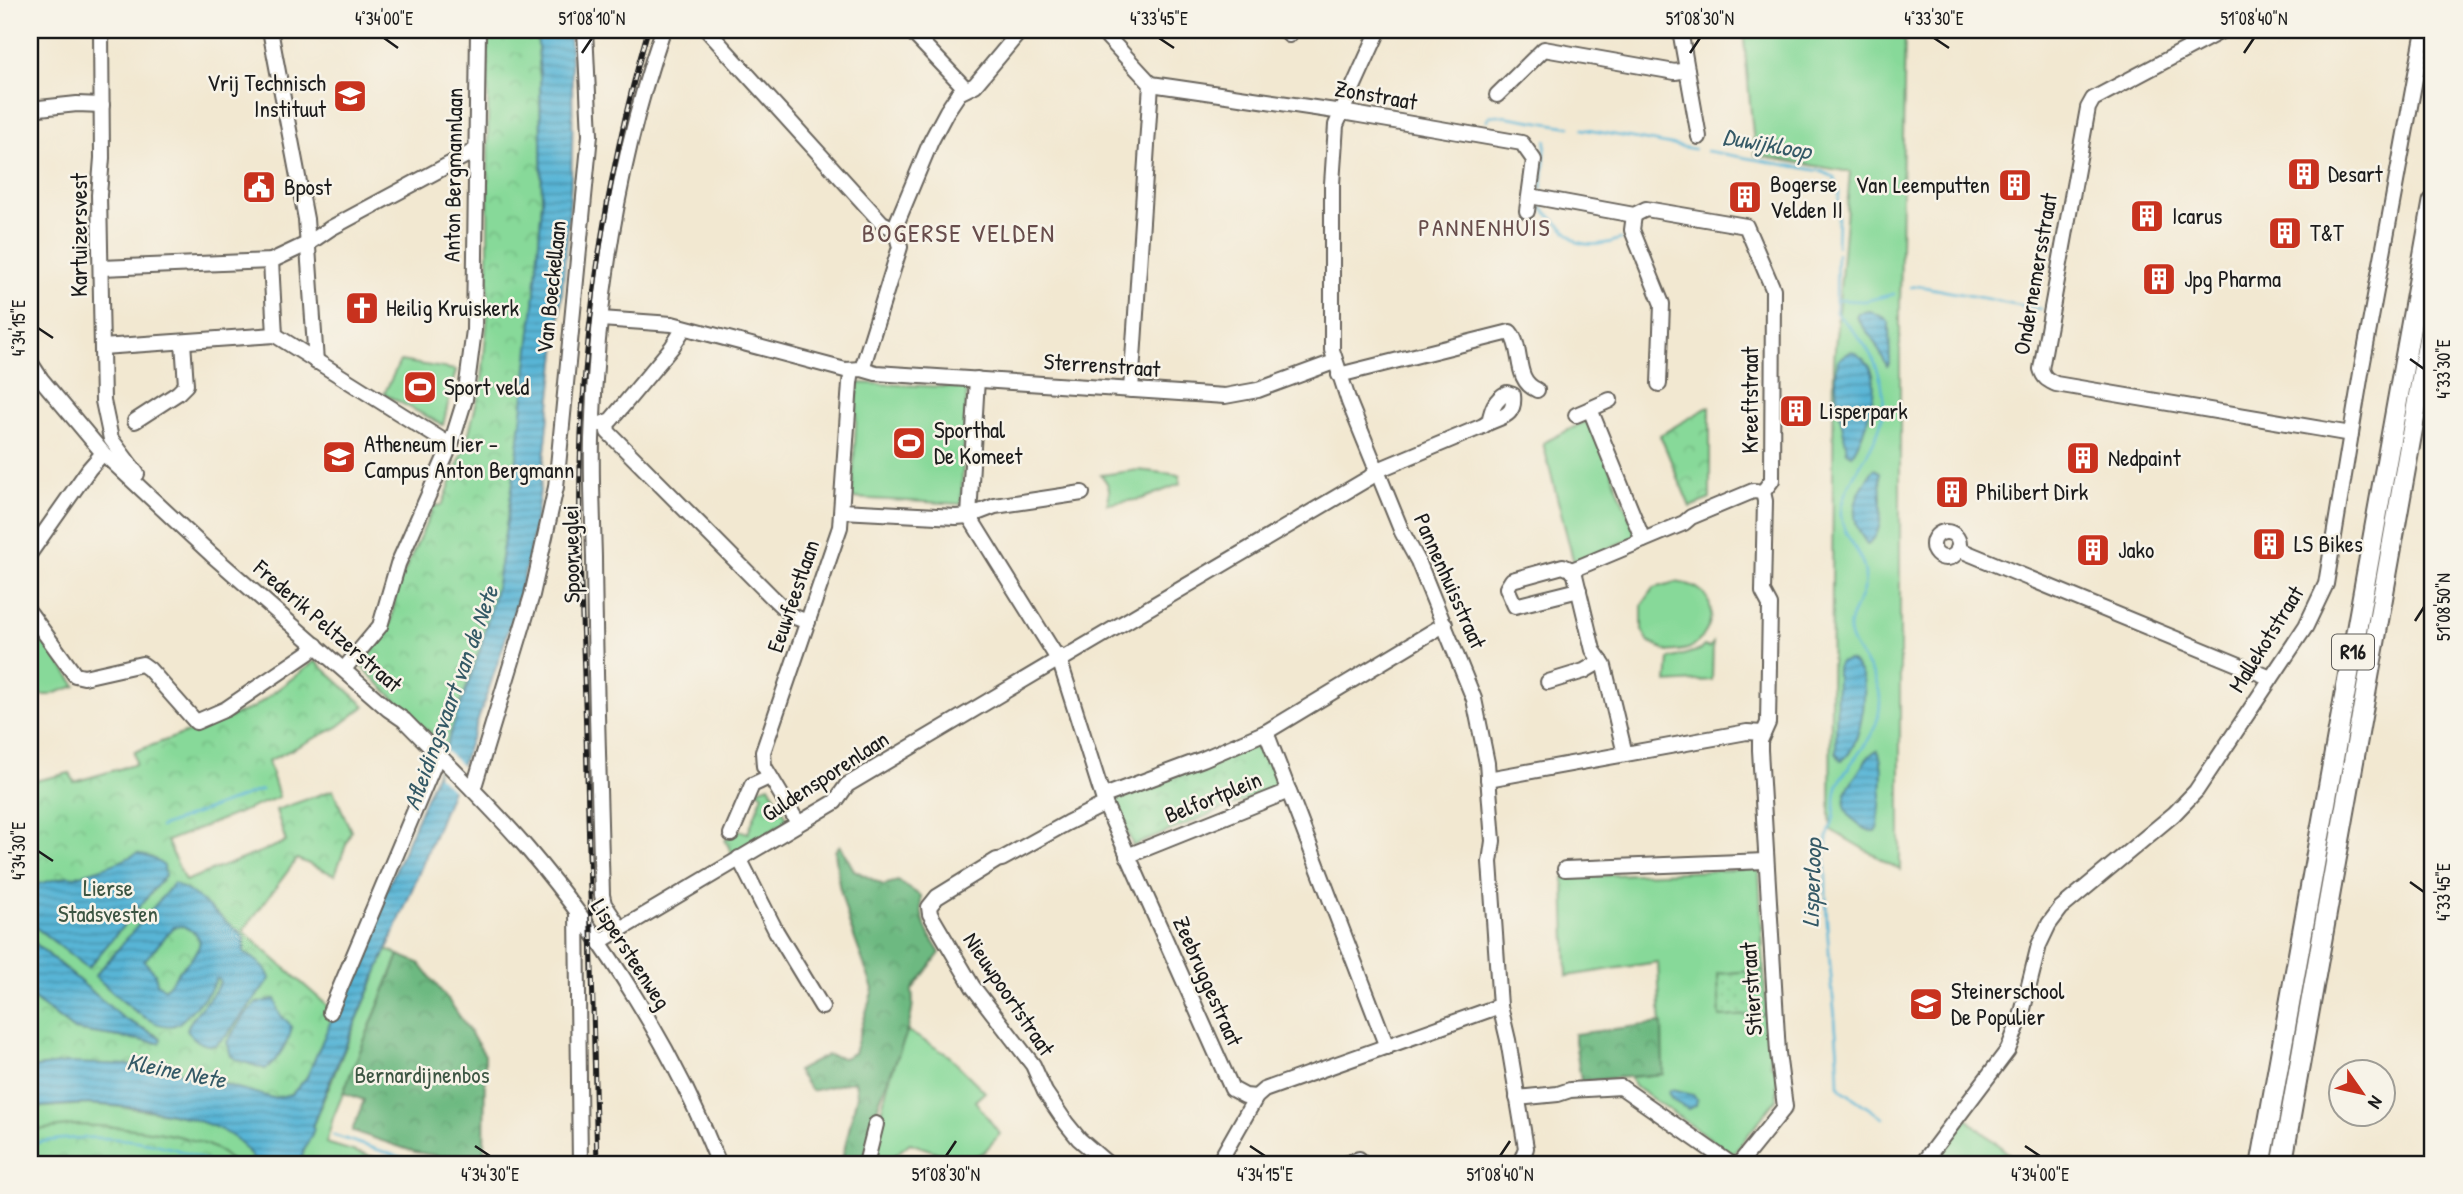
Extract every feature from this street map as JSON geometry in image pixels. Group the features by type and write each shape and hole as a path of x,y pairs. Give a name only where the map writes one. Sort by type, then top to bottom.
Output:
{"highway":[{"name":"R16","path":"2261,1164 2433,201"},
{"name":"R16","path":"2282,1164 2433,314"}],"street":[{"name":"Kartuizersvest","path":"101,30 102,158 99,195 103,401 109,433"},
{"path":"270,30 306,219 316,362"},
{"name":"Anton Bergmannlaan","path":"344,668 380,626 398,564 450,445 465,400 474,346 478,30"},
{"name":"Van Boeckellaan","path":"473,790 532,595 556,487 590,135 585,30"},
{"name":"Spoorweglei","path":"620,928 604,904 602,895 595,682 601,319 624,165 640,102 663,30"},
{"path":"707,30 882,223 895,229"},
{"path":"910,30 966,89"},
{"name":"Eeuwfeestlaan","path":"798,823 769,777 764,766 763,752 841,527 850,383 900,247 895,229 931,141 959,93 975,85 1021,30"},
{"path":"1101,30 1151,84 1131,390"},
{"name":"Pannenhuisstraat","path":"1379,30 1336,125 1332,184 1331,338 1336,369 1402,532 1418,561 1445,624 1477,709 1485,748 1493,841 1490,862 1500,1006 1526,1148 1520,1164"},
{"path":"1680,30 1699,136"},
{"name":"Ondernemersstraat","path":"2223,30 2093,99 2088,108 2041,369 2045,379 2056,384 2351,434"},
{"name":"Mallekotstraat","path":"1922,1164 2008,1049 2022,1013 2039,944 2049,924 2062,908 2174,814 2196,791 2306,626 2326,584 2424,30"},
{"path":"1497,95 1544,50 1675,72 1687,70"},
{"name":"Zonstraat","path":"1151,84 1342,112 1522,143 1534,160 1529,204"},
{"path":"30,110 78,104 102,105"},
{"path":"102,268 271,261 309,243 331,228 476,150"},
{"name":"Kreeftstraat","path":"1529,204 1634,215 1646,209 1746,226 1773,289 1773,467 1772,480 1763,492 1763,592 1770,605 1768,723 1760,750 1764,794"},
{"path":"1634,215 1632,230 1662,304 1659,384"},
{"path":"271,261 275,335"},
{"name":"Sterrenstraat","path":"601,319 672,324 876,373 1225,396 1510,332 1516,339 1518,362 1525,381 1537,390"},
{"path":"684,328 672,347 600,424 792,616 808,622"},
{"path":"102,347 275,335 450,445"},
{"path":"135,421 186,385 183,342"},
{"name":"Frederik Peltzerstraat","path":"30,362 103,453 153,497 202,546 344,668 387,709 404,720 473,790"},
{"path":"970,516 977,379"},
{"path":"1610,400 1583,412 1643,540"},
{"name":"Guldensporenlaan","path":"620,928 835,802 846,785 1369,478 1378,470 1489,422"},
{"path":"88,435 99,438 109,433"},
{"name":"Frederik Peltzerstraat","path":"109,433 153,497"},
{"path":"30,553 103,453 123,457"},
{"path":"1572,570 1753,491 1763,492"},
{"path":"842,511 970,516 995,506 1082,493"},
{"name":"Zeebruggestraat","path":"970,516 1059,660 1104,800 1232,1088 1245,1096 1256,1097"},
{"path":"1958,549 2271,678"},
{"path":"1579,590 1515,606 1507,588 1512,580 1563,566 1572,570 1579,590 1593,650 1601,662 1625,754"},
{"path":"30,613 72,673 78,677 142,664 196,722 231,706 316,645"},
{"path":"1266,732 1445,624"},
{"path":"1548,682 1584,671 1601,662"},
{"name":"Belfortplein","path":"1104,800 1266,732 1289,791 1127,856"},
{"path":"1488,779 1747,732 1763,733"},
{"path":"330,1012 440,756"},
{"path":"731,834 752,785 769,777"},
{"name":"Lispersteenweg","path":"473,790 526,847 599,942 687,1087 719,1164"},
{"path":"1289,791 1387,1047"},
{"name":"Stierstraat","path":"1739,1164 1785,1107 1778,1053 1765,861 1768,849 1764,794"},
{"name":"Nieuwpoortstraat","path":"1104,800 997,860 937,897 929,907 930,914 973,987 1033,1065 1045,1092 1066,1123 1079,1139 1108,1164"},
{"path":"739,858 776,931 822,1007"},
{"path":"1565,869 1765,861"},
{"path":"577,912 580,1164"},
{"path":"599,942 620,928"},
{"path":"1218,1164 1256,1097 1264,1090 1500,1006"},
{"path":"1517,1098 1559,1094 1570,1090 1621,1087 1731,1164"},
{"path":"866,1164 876,1124"}],"green space":[{"path":"488,30 537,30 542,202 532,338 497,584 480,650 445,749 359,664 383,638 391,622 397,588 434,506 442,505 466,444 482,381 488,310"},
{"path":"1743,30 1905,30 1900,305 1900,870 1831,830 1834,360 1850,172 1755,155"},
{"name":"Sport veld","path":"400,361 456,370 443,425 384,394"},
{"name":"Sporthal De Komeet","path":"858,383 967,388 961,504 852,498"},
{"path":"1710,406 1710,499 1690,507 1660,435"},
{"path":"1590,419 1637,536 1574,563 1543,443"},
{"path":"1138,470 1180,475 1180,484 1142,499 1107,504 1109,488 1101,475"},
{"path":"1675,582 1697,588 1704,594 1711,610 1708,627 1698,642 1688,649 1668,652 1649,642 1642,630 1642,605 1654,588"},
{"path":"30,621 76,686 49,695 30,695"},
{"path":"1713,643 1712,680 1667,683 1669,659 1700,650 1704,646 1709,648"},
{"name":"Lierse Stadsvesten","path":"315,661 365,706 338,727 268,761 279,797 167,841 185,881 286,842 276,810 333,790 351,831 335,875 297,859 243,931 329,1007 336,1010 318,1056 299,1088 283,1097 267,1098 200,1077 152,1068 80,1064 30,1068 30,996 74,1030 159,1043 160,1037 123,1018 30,939 30,782 70,773 74,782 136,764 134,752 253,708"},
{"path":"1263,741 1280,786 1133,846 1114,800"},
{"path":"769,785 787,818 786,822 733,855 725,840 739,830 748,833 763,794 755,790"},
{"path":"840,845 854,870 883,885 898,881 921,896 925,926 940,953 912,990 911,1017 880,1100 864,1164 841,1164 857,1095 855,1081 811,1091 797,1071 827,1055 844,1058 854,1053 873,989 849,923 839,885 835,851"},
{"path":"1759,869 1764,970 1718,974 1720,1017 1766,1014 1771,1065 1777,1071 1777,1098 1733,1154 1634,1086 1630,1077 1663,1074 1658,962 1567,976 1564,877"},
{"path":"387,949 399,955 333,1118 326,1143 396,1164 302,1164 312,1127"},
{"name":"Bernardijnenbos","path":"399,955 419,963 452,1005 485,1055 484,1164 455,1164 438,1156 415,1152 352,1131 364,1100 343,1093"},
{"path":"1764,970 1766,1014 1720,1017 1718,974"},
{"path":"1662,1023 1663,1074 1581,1081 1574,1034"},
{"path":"906,1030 948,1055 985,1092 975,1101 1000,1134 984,1152 964,1162 910,1143 884,1164 868,1164 888,1084"},
{"path":"88,1104 156,1111 207,1124 229,1134 245,1147 254,1164 213,1164 30,1144 30,1108"},
{"path":"1966,1118 2021,1164 1932,1164"},
{"path":"74,1125 135,1129 183,1137 222,1153 233,1164 30,1164 30,1131"}],"water":[{"name":"Kleine Nete","path":"537,30 569,30 572,158 563,286 544,460 524,577 496,667 452,789 327,1088 312,1127 313,1133 303,1154 302,1164 254,1164 245,1147 229,1134 183,1116 131,1107 89,1104 30,1108 30,1068 68,1063 133,1065 176,1071 273,1098 292,1094 307,1077 435,777 480,650 497,584 517,457 542,202"},
{"path":"1870,311 1889,323 1890,364 1887,366 1874,341 1856,317 1858,313"},
{"path":"1852,351 1869,365 1874,385 1866,423 1852,455 1847,452 1838,407 1836,372 1838,360"},
{"path":"1874,469 1880,472 1880,523 1873,539 1867,544 1856,524 1855,506 1857,497"},
{"path":"1848,660 1853,662 1861,674 1864,696 1857,735 1853,746 1841,761 1836,753 1837,668 1839,663"},
{"path":"1877,750 1882,776 1878,827 1875,832 1862,827 1851,818 1847,812 1845,798 1852,781 1867,759"},
{"path":"137,853 164,866 165,876 88,968 30,923 30,886 68,876 75,877 115,864"},
{"path":"174,883 196,896 240,933 244,938 244,953 263,967 270,979 226,1036 215,1045 207,1045 199,1042 187,1029 217,988 219,979 216,979 206,996 183,1019 168,1026 145,1018 133,1010 95,976","holes":["183,926 192,931 199,940 197,950 165,989 157,983 155,973 144,961 174,927"]},
{"path":"30,939 123,1018 161,1038 160,1043 74,1030 30,996"},
{"path":"275,999 279,1012 291,1027 286,1044 277,1057 265,1069 231,1056 227,1042 244,1016 257,1003"},
{"path":"1671,1090 1693,1095 1697,1100 1696,1105 1688,1109 1672,1100 1668,1092"}],"pier":[{"path":"445,750 464,768 454,791 437,775"}],"waterway":[{"name":"Duwijkloop","path":"1487,120 1490,116 1497,115 1570,127"},
{"name":"Duwijkloop","path":"1582,129 1694,149"},
{"name":"Duwijkloop","path":"1542,188 1546,140"},
{"name":"Duwijkloop","path":"1707,151 1820,171 1834,177 1839,192 1837,246"},
{"name":"Duwijkloop","path":"1541,207 1577,242 1599,244 1621,239"},
{"name":"Duwijkloop","path":"1837,253 1836,300 1865,301 1894,294"},
{"name":"Duwijkloop","path":"1911,287 1919,286 2041,309"},
{"name":"Lisperloop","path":"1836,300 1836,313 1853,330 1873,358 1883,393 1879,430 1848,488 1842,502 1841,516 1865,575 1863,591 1851,618 1849,630 1855,647 1876,681 1880,702 1875,727 1844,774 1836,793 1826,852 1827,934 1839,1085 1842,1090 1883,1118"},
{"path":"160,827 261,790"},
{"path":"333,1135 412,1161 432,1164"},
{"path":"30,1144 76,1138 123,1139 170,1148 213,1164"}],"railway":[{"path":"597,1164 581,574 582,413 604,220 624,124 648,30"}],"place":[{"name":"Vrij Technisch Instituut","path":"350,96"},
{"name":"Desart","path":"2304,174"},
{"name":"Van Leemputten","path":"2015,185"},
{"name":"Bpost","path":"259,187"},
{"name":"Bogerse Velden II","path":"1745,197"},
{"name":"Icarus","path":"2147,216"},
{"name":"T&T","path":"2285,233"},
{"name":"Jpg Pharma","path":"2159,279"},
{"name":"Heilig Kruiskerk","path":"362,308"},
{"name":"Sport veld","path":"420,387"},
{"name":"Lisperpark","path":"1796,411"},
{"name":"Sporthal De Komeet","path":"909,443"},
{"name":"Atheneum Lier - Campus Anton Bergmann","path":"339,457"},
{"name":"Nedpaint","path":"2083,458"},
{"name":"Philibert Dirk","path":"1952,492"},
{"name":"LS Bikes","path":"2269,544"},
{"name":"Jako","path":"2093,550"},
{"name":"Steinerschool De Populier","path":"1926,1004"}],"district":[{"name":"PANNENHUIS","path":"1485,228"},
{"name":"BOGERSE VELDEN","path":"959,233"}],"water label":[{"name":"Afleidingsvaart van de Nete","path":"451,698"}]}
